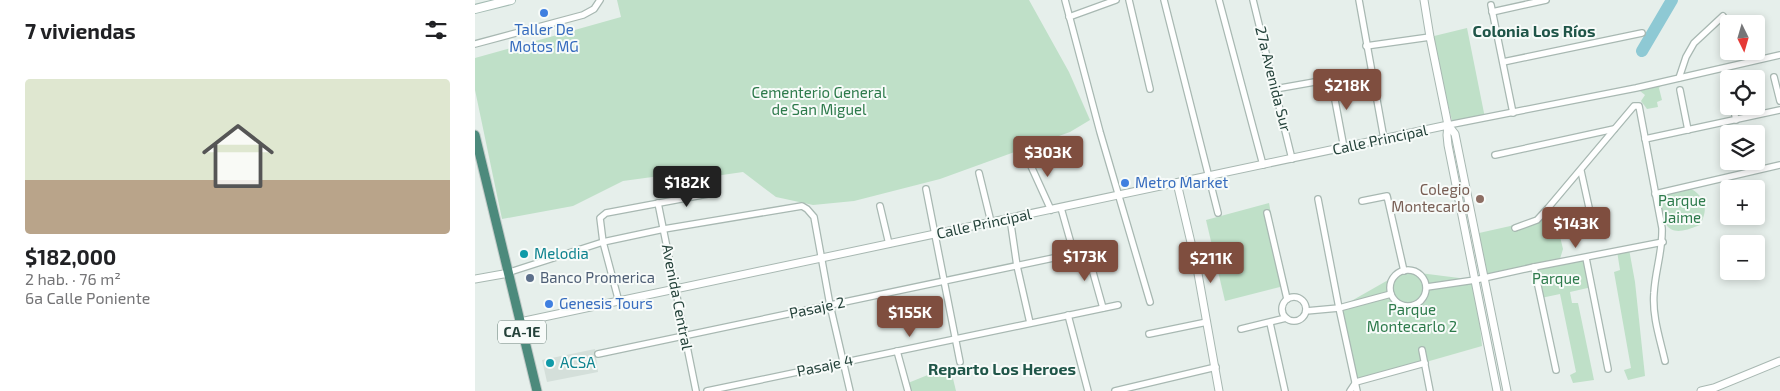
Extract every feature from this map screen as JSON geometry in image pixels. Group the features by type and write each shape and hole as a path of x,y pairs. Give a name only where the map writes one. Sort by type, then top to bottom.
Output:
{"highway":[{"name":"CA-1E","path":"475,135 531,391"},
{"name":"CA-1E","path":"475,159 537,391"}],"main road":[{"path":"475,9 511,0"}],"street":[{"path":"475,44 583,15 593,9 600,0"},
{"path":"1065,0 1118,196 1150,302"},
{"path":"1069,16 1116,0"},
{"path":"1129,0 1150,89"},
{"path":"1165,0 1217,213"},
{"path":"1219,0 1263,165"},
{"name":"27a Avenida Sur","path":"1253,0 1292,159"},
{"path":"1359,0 1384,139"},
{"path":"1424,0 1448,125 1447,135 1460,211 1497,391"},
{"path":"1492,12 1546,0"},
{"path":"1491,5 1513,113"},
{"path":"1679,78 1686,57 1694,43 1720,19"},
{"path":"1503,62 1642,33"},
{"path":"1366,46 1430,37"},
{"path":"1448,125 1513,113 1780,55"},
{"path":"1275,89 1371,72"},
{"path":"1774,77 1780,101"},
{"path":"1331,79 1344,148"},
{"path":"1680,90 1688,130"},
{"path":"1515,228 1537,220 1634,106 1639,106 1655,194 1661,215 1663,242 1653,292 1654,312 1665,361"},
{"path":"1645,139 1780,110"},
{"path":"1735,115 1736,120"},
{"path":"1448,125 1455,134 1507,391"},
{"name":"Calle Principal","path":"520,322 1448,125"},
{"path":"1495,155 1614,129"},
{"path":"1026,155 1051,210"},
{"path":"1655,194 1780,165"},
{"path":"1581,170 1591,212"},
{"path":"979,174 991,222"},
{"path":"1177,183 1197,268 1219,391"},
{"path":"926,189 960,362"},
{"path":"619,302 603,242 600,222 603,215 713,193"},
{"path":"1363,201 1387,196 1404,270"},
{"path":"1318,199 1357,391"},
{"name":"Avenida Central","path":"658,203 696,391"},
{"path":"475,279 513,271 603,242 795,206 807,209 814,216 830,305 850,391"},
{"path":"880,206 889,244"},
{"path":"1061,208 1074,254"},
{"path":"1460,211 1470,209"},
{"path":"1267,213 1287,299"},
{"path":"1010,218 1017,266 1030,323"},
{"path":"1427,287 1475,280 1534,266 1663,242"},
{"name":"Pasaje 2","path":"598,354 1096,249"},
{"path":"1087,251 1103,308"},
{"path":"1585,258 1608,369"},
{"path":"1534,266 1556,370"},
{"path":"1404,270 1415,271 1423,277 1427,287 1424,298 1415,305 1409,306 1398,303 1391,294 1391,282 1394,277 1404,270"},
{"path":"1306,311 1339,308 1391,294"},
{"path":"1241,329 1287,318 1296,321 1301,319 1306,311 1305,304 1301,298 1294,296 1287,299 1283,304 1283,312 1287,318"},
{"name":"Pasaje 4","path":"707,391 1118,304"},
{"path":"1068,315 1087,391"},
{"path":"1149,334 1207,322"},
{"path":"1270,323 1285,391"},
{"path":"1487,340 1496,338"},
{"path":"1422,350 1430,391"},
{"path":"897,351 908,391"},
{"path":"1701,391 1714,388 1780,361"},
{"path":"1350,391 1355,382 1425,363"},
{"path":"1115,391 1216,367"}],"shaded area":[{"path":"595,349 598,372 547,382 542,360"}],"green space":[{"name":"Cementerio General de San Miguel","path":"617,0 1029,0 1069,72 1090,120 1070,132 940,179 854,201 813,205 776,197 743,172 708,177 667,175 623,181 573,206 502,219 475,90 475,58 621,17"},
{"path":"1467,28 1485,118 1453,124 1430,37"},
{"path":"1665,81 1659,88 1662,100 1657,102 1658,107 1647,109 1641,101 1645,95 1640,91 1639,87"},
{"name":"Parque Jaime","path":"1687,186 1701,197 1705,209 1704,217 1700,225 1676,231 1667,226 1657,204 1663,195"},
{"path":"1269,203 1284,286 1225,301 1206,220"},
{"path":"1555,216 1563,249 1559,262 1586,258 1592,287 1570,292 1572,303 1578,303 1594,380 1573,383 1570,375 1576,372 1560,294 1541,298 1539,266 1483,278 1477,243 1479,233"},
{"name":"Parque","path":"1629,249 1635,282 1645,376 1628,380 1624,370 1631,368 1614,272 1620,270 1617,251"},
{"name":"Parque Montecarlo 2","path":"1404,271 1475,280 1482,346 1356,382 1339,308"},
{"path":"950,366 956,391 910,391 908,383"}],"waterway":[{"path":"1642,51 1672,0"}],"place":[{"name":"Taller De Motos MG","path":"544,13"},
{"name":"Metro Market","path":"1125,183"},
{"name":"Colegio Montecarlo","path":"1480,199"},
{"name":"Melodia","path":"524,254"},
{"name":"Banco Promerica","path":"530,278"},
{"name":"Genesis Tours","path":"549,304"},
{"name":"ACSA","path":"550,363"}],"district":[{"name":"Colonia Los Ríos","path":"1534,31"},
{"name":"Reparto Los Heroes","path":"1002,369"}]}
